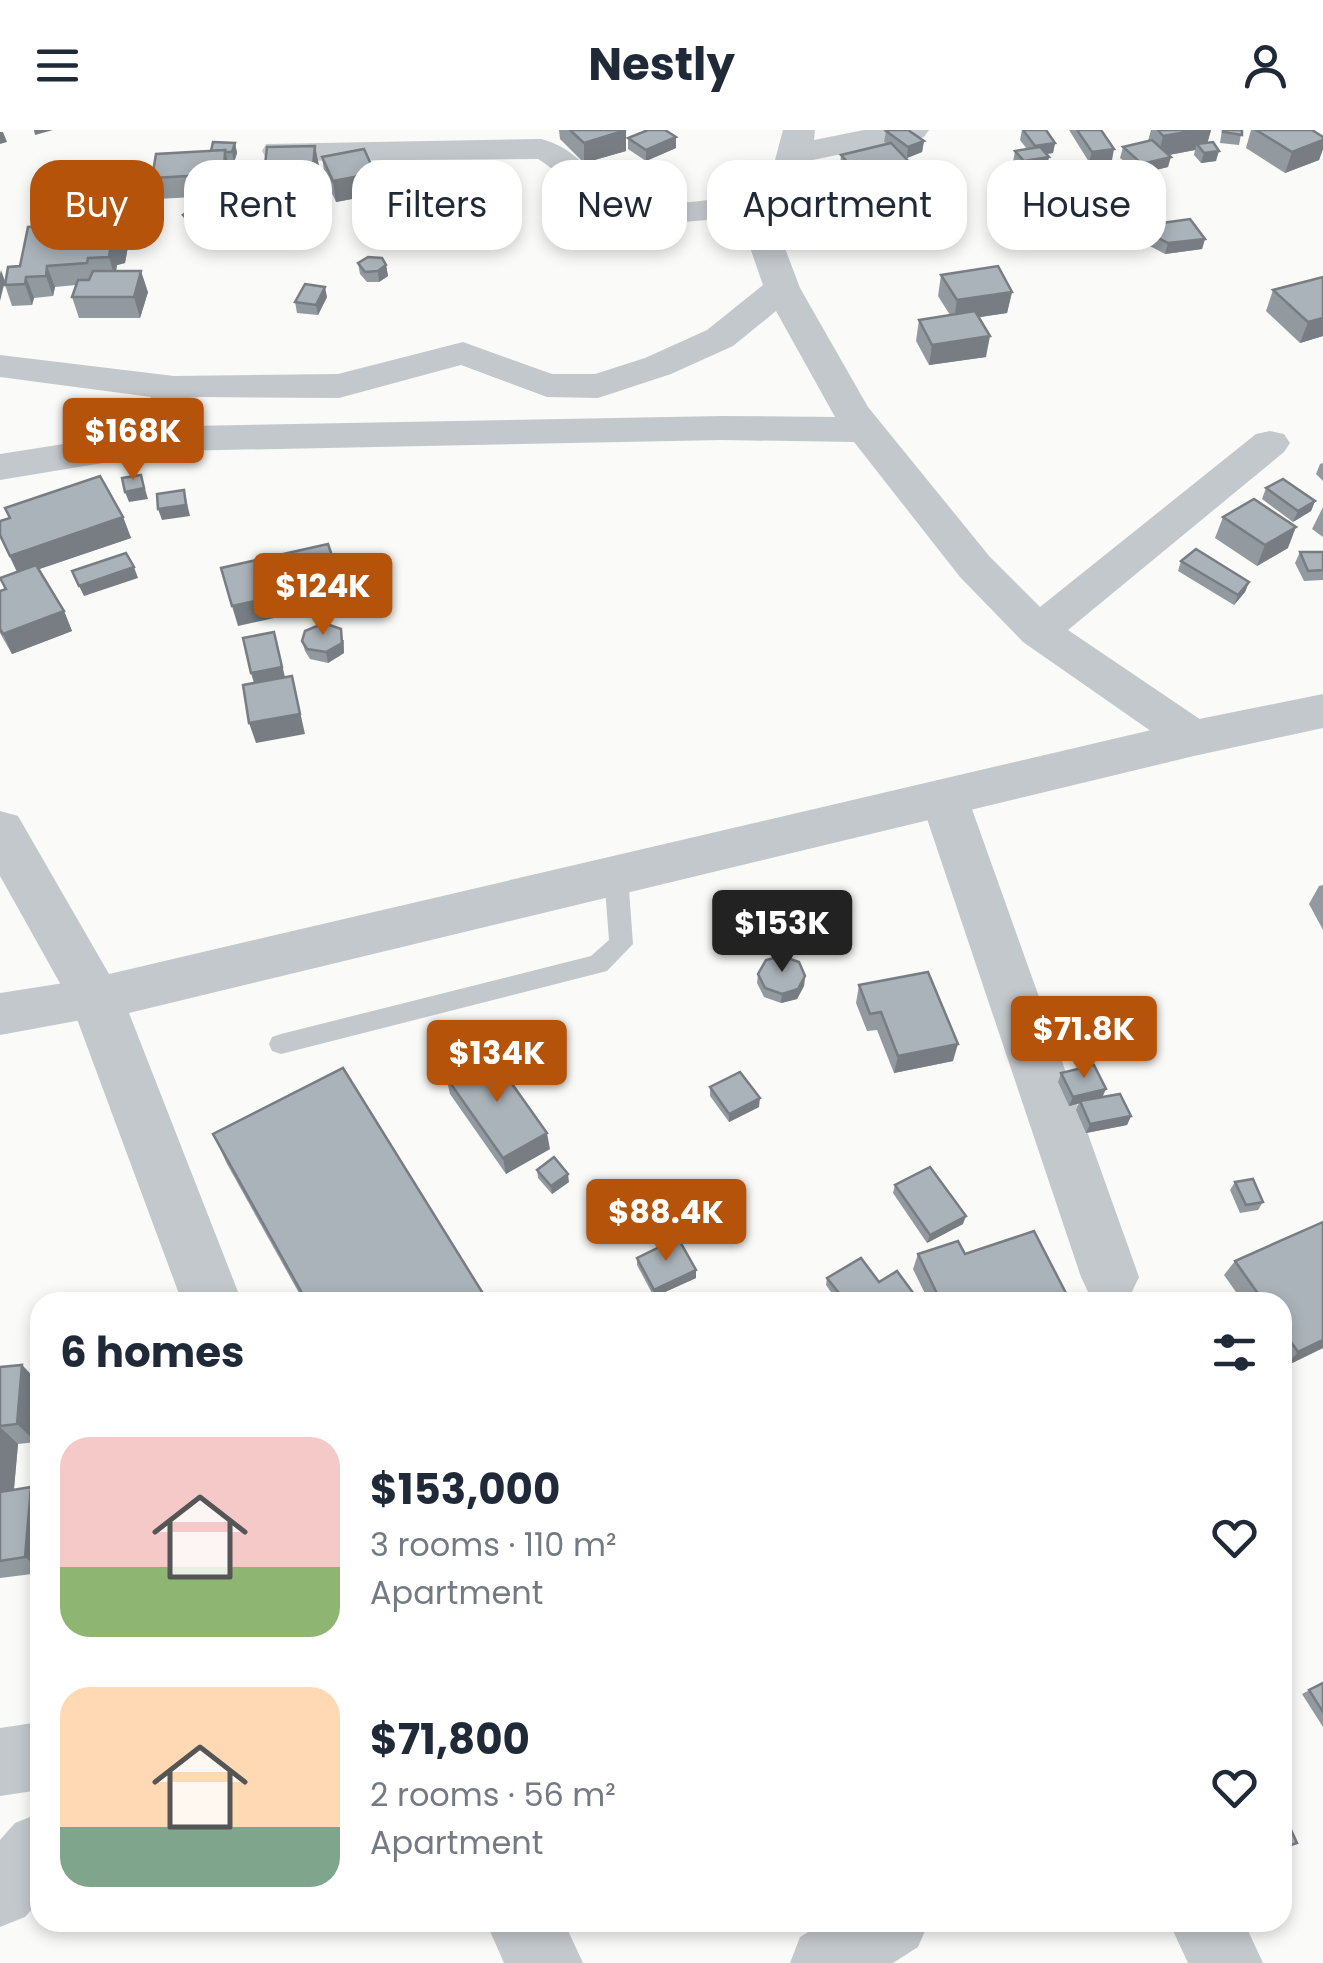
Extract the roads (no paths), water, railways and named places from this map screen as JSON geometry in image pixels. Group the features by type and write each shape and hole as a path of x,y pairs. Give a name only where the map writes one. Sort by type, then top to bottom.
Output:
{"street":[{"path":"798,141 913,130"},
{"path":"278,150 541,149 554,154 603,197 634,211 707,208"},
{"path":"768,250 782,288 863,430 881,446 975,567 1038,631 1194,738"},
{"path":"0,366 174,388 339,386 463,354 546,385 598,386 658,366 720,338 782,288"},
{"path":"174,388 166,405 175,439"},
{"path":"0,467 175,439 722,428 863,430"},
{"path":"1038,631 1270,443"},
{"path":"0,1014 96,999 1194,738 1323,712"},
{"path":"944,798 1110,1278"},
{"path":"0,830 96,999 208,1292"},
{"path":"0,1762 30,1758"},
{"path":"0,1892 30,1859"},
{"path":"528,1932 545,1963"},
{"path":"826,1963 877,1932"},
{"path":"1211,1932 1227,1963"}],"lane":[{"path":"281,1044 598,964 621,944 616,876"}]}
